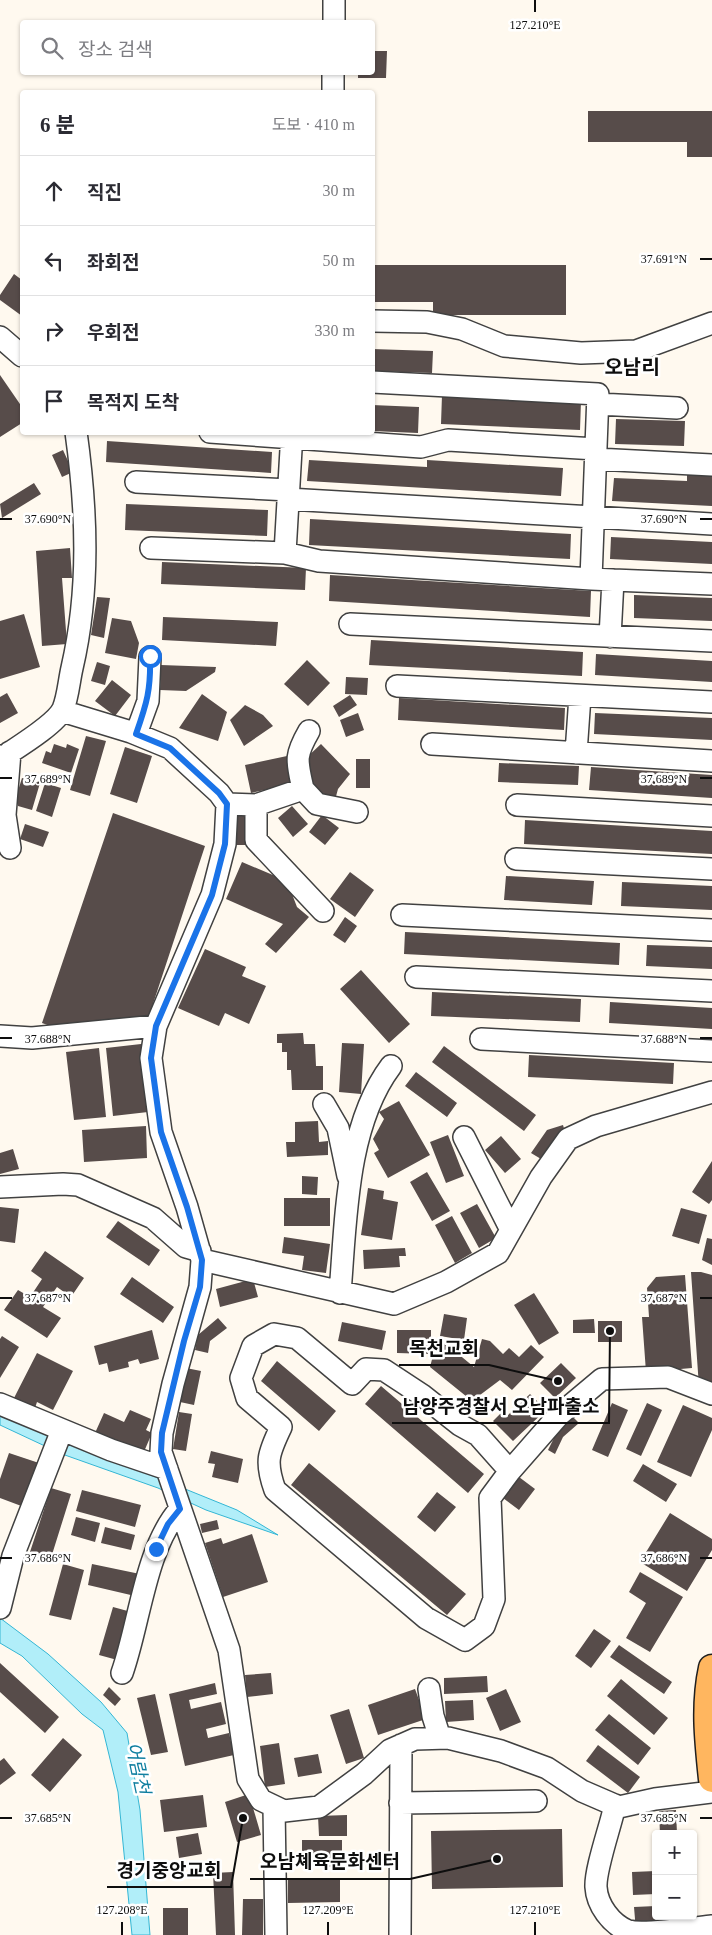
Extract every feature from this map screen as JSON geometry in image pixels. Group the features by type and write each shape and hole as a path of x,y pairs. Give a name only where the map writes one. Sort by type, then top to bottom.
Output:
{"main road":[{"path":"712,1668 708,1688 712,1779"}],"street":[{"path":"334,0 334,20"},
{"path":"333,75 333,90"},
{"path":"375,321 427,322 462,329 504,346 581,353 636,351 712,323"},
{"path":"0,337 20,354"},
{"path":"375,382 598,394 591,579"},
{"path":"598,404 677,408"},
{"path":"10,848 5,815 5,754 32,739 62,711 79,639 85,588 85,534 76,435"},
{"path":"285,553 292,435 421,447 448,440 712,465"},
{"path":"136,482 593,518 712,524"},
{"path":"151,548 285,553 319,561 591,579 712,584"},
{"path":"610,636 613,580"},
{"path":"350,624 712,641"},
{"path":"136,734 148,701 151,684 150,656"},
{"path":"397,686 712,702"},
{"path":"576,753 580,696"},
{"path":"62,711 136,734 170,748 219,793 227,804 225,844 212,895 156,1026 151,1058 161,1132 187,1207 201,1255 200,1287 184,1341 162,1433 161,1452 229,1650 248,1779 261,1800 274,1807 284,1810 319,1807 364,1774 390,1750 416,1739 448,1738 501,1751 547,1768 582,1791 619,1807 655,1799 712,1792"},
{"path":"309,731 298,749 298,764 303,789 317,804 357,812"},
{"path":"432,744 712,761"},
{"path":"227,804 256,805 303,789"},
{"path":"256,805 256,840 323,911"},
{"path":"517,805 712,816"},
{"path":"516,859 712,869"},
{"path":"402,915 712,930"},
{"path":"416,977 712,991"},
{"path":"0,1036 32,1038 156,1026"},
{"path":"481,1039 712,1051"},
{"path":"340,1292 349,1179 376,1086 391,1066"},
{"path":"0,1188 63,1184 78,1186 154,1218 186,1247 201,1255 340,1292 394,1304 446,1282 498,1253 540,1177 568,1139 596,1126 712,1092"},
{"path":"324,1104 338,1128 349,1179"},
{"path":"464,1137 511,1230"},
{"path":"514,1466 478,1435 460,1425 422,1395 384,1370 366,1369 352,1384 297,1338 274,1334 252,1346 241,1378 247,1398 281,1427 271,1448 268,1469 275,1490 426,1618 465,1640 484,1626 494,1599 490,1498 514,1466 559,1415 602,1379 668,1377 712,1394"},
{"path":"0,1404 62,1430 167,1469"},
{"path":"0,1607 13,1556 62,1430"},
{"path":"122,1673 156,1549 179,1506"},
{"path":"429,1689 433,1716 440,1738"},
{"path":"400,1935 401,1745"},
{"path":"400,1803 536,1801"},
{"path":"616,1805 598,1870 596,1887 601,1907 610,1918 629,1931 656,1932 712,1926"},
{"path":"274,1807 276,1935"}],"water":[{"path":"0,1414 237,1510 278,1535 206,1510 158,1488 62,1454 0,1425"},
{"path":"0,1618 48,1654 101,1702 127,1733 140,1810 150,1935 132,1935 118,1792 103,1730 82,1714 22,1656 0,1643"}],"building":[{"path":"375,51 387,51 386,78 358,78 358,75 375,75"},
{"path":"588,111 712,111 712,157 687,157 687,142 588,142"},
{"path":"375,265 566,265 566,315 433,315 433,302 375,302"},
{"path":"14,274 20,278 20,315 0,300 0,295"},
{"path":"375,349 433,351 432,373 375,371"},
{"path":"0,375 20,404 20,424 0,437"},
{"path":"442,395 581,401 580,430 441,424"},
{"path":"375,405 419,407 418,433 375,431"},
{"path":"616,419 685,421 684,446 615,444"},
{"path":"107,441 272,452 271,473 106,462"},
{"path":"63,450 73,472 62,477 52,455"},
{"path":"309,460 427,467 427,460 563,468 561,496 307,481"},
{"path":"687,474 712,475 712,506 612,501 614,478 687,481"},
{"path":"34,483 41,494 2,518 0,504"},
{"path":"126,504 268,510 267,536 125,530"},
{"path":"310,519 571,534 570,559 309,545"},
{"path":"611,537 712,542 712,564 610,559"},
{"path":"70,548 72,578 62,578 67,644 42,646 36,551"},
{"path":"162,562 306,568 305,590 161,584"},
{"path":"330,575 591,591 590,617 329,601"},
{"path":"634,595 712,598 712,621 634,618"},
{"path":"97,597 110,598 104,638 91,635"},
{"path":"24,614 40,667 0,679 0,621"},
{"path":"163,617 278,622 276,646 162,640"},
{"path":"112,618 131,621 139,643 136,659 105,653"},
{"path":"371,640 583,652 582,676 369,665"},
{"path":"596,654 712,661 712,682 595,675"},
{"path":"307,660 330,683 308,706 284,684"},
{"path":"97,662 110,666 105,685 91,681"},
{"path":"161,665 216,667 215,672 186,691 160,690"},
{"path":"346,677 368,678 367,695 345,694"},
{"path":"112,680 131,695 115,716 95,701"},
{"path":"7,693 18,713 0,723 0,697"},
{"path":"202,694 227,712 218,741 179,728"},
{"path":"350,695 357,705 339,717 333,706"},
{"path":"399,698 565,708 564,730 398,720"},
{"path":"245,705 263,715 273,726 244,746 230,720"},
{"path":"358,713 364,730 346,737 340,720"},
{"path":"595,713 712,718 712,740 594,734"},
{"path":"86,736 106,741 90,796 70,790"},
{"path":"54,744 66,748 67,744 79,749 71,773 42,763 46,751 51,753"},
{"path":"321,744 350,774 338,789 335,800 314,790 305,759"},
{"path":"125,747 152,756 137,803 110,794"},
{"path":"287,756 294,784 251,793 245,765"},
{"path":"356,759 370,759 370,788 356,788"},
{"path":"499,763 579,766 578,785 498,782"},
{"path":"591,767 712,775 712,798 589,790"},
{"path":"22,778 40,783 32,810 18,806 16,797"},
{"path":"45,783 61,788 52,817 36,811"},
{"path":"292,806 308,824 293,837 278,818"},
{"path":"235,812 249,812 248,845 234,845"},
{"path":"113,813 205,846 149,1016 53,1027 42,1023"},
{"path":"322,815 339,828 325,845 309,832"},
{"path":"525,820 712,831 712,854 524,844"},
{"path":"25,824 49,832 43,847 20,839"},
{"path":"242,862 287,881 297,907 309,917 276,953 265,944 283,924 226,899"},
{"path":"350,872 374,890 355,917 330,899"},
{"path":"506,876 594,881 592,905 504,900"},
{"path":"622,882 712,886 712,910 621,906"},
{"path":"345,917 357,926 345,943 333,935"},
{"path":"405,932 620,943 619,965 404,954"},
{"path":"647,945 712,947 712,969 646,966"},
{"path":"205,949 246,967 242,976 266,986 249,1024 225,1013 219,1026 178,1008"},
{"path":"361,970 410,1024 389,1043 340,989"},
{"path":"432,992 581,999 580,1022 431,1016"},
{"path":"610,1002 712,1008 712,1029 609,1023"},
{"path":"303,1033 304,1044 315,1044 316,1066 323,1066 323,1090 292,1090 291,1070 287,1070 287,1052 282,1052 282,1043 277,1043 277,1034"},
{"path":"342,1043 364,1044 361,1094 339,1092"},
{"path":"141,1044 148,1112 113,1116 106,1048"},
{"path":"444,1046 536,1115 524,1131 432,1062"},
{"path":"99,1048 106,1117 74,1120 66,1052"},
{"path":"529,1055 674,1063 673,1084 528,1077"},
{"path":"416,1072 457,1103 447,1117 405,1086"},
{"path":"399,1101 430,1155 388,1178 374,1153 379,1150 373,1139 384,1119 379,1112"},
{"path":"318,1121 319,1142 328,1141 328,1155 287,1157 286,1142 295,1142 295,1122"},
{"path":"563,1125 565,1132 557,1135 541,1159 531,1153 547,1130"},
{"path":"146,1126 147,1158 84,1162 82,1130"},
{"path":"448,1135 464,1176 446,1183 430,1142"},
{"path":"501,1136 521,1159 505,1173 485,1150"},
{"path":"13,1149 19,1169 0,1174 0,1153"},
{"path":"712,1161 712,1200 709,1204 692,1192"},
{"path":"427,1172 450,1211 432,1221 410,1182"},
{"path":"302,1176 318,1177 317,1195 302,1194"},
{"path":"368,1188 384,1191 383,1199 398,1202 392,1240 361,1235"},
{"path":"284,1198 330,1198 330,1226 284,1226"},
{"path":"477,1204 496,1238 479,1248 460,1213"},
{"path":"0,1207 19,1209 15,1243 0,1241"},
{"path":"681,1208 707,1215 699,1244 672,1236"},
{"path":"452,1216 472,1253 455,1263 435,1225"},
{"path":"118,1221 160,1250 149,1266 106,1237"},
{"path":"284,1237 330,1244 326,1273 302,1270 304,1256 282,1253"},
{"path":"707,1238 712,1239 712,1265 702,1260"},
{"path":"405,1248 406,1256 399,1256 400,1267 364,1269 363,1250"},
{"path":"45,1251 84,1278 71,1297 57,1287 43,1307 61,1318 47,1338 4,1310 18,1290 30,1297 42,1279 31,1271"},
{"path":"691,1272 712,1275 712,1387 699,1387"},
{"path":"685,1275 692,1368 646,1372 642,1317 649,1317 647,1288 656,1277"},
{"path":"132,1277 174,1307 163,1323 120,1294"},
{"path":"253,1279 258,1297 220,1307 216,1289"},
{"path":"534,1293 559,1333 539,1345 514,1305"},
{"path":"444,1314 467,1318 464,1340 440,1336"},
{"path":"218,1318 227,1328 210,1341 208,1353 195,1350 198,1335"},
{"path":"594,1319 595,1333 573,1333 573,1320"},
{"path":"598,1321 622,1321 622,1342 598,1342"},
{"path":"342,1322 386,1331 382,1350 338,1341"},
{"path":"152,1330 159,1359 140,1364 138,1359 128,1362 129,1367 109,1372 107,1363 99,1365 94,1346"},
{"path":"397,1330 431,1330 431,1354 397,1353"},
{"path":"2,1336 19,1347 0,1378 0,1339"},
{"path":"482,1339 490,1341 503,1354 509,1348 519,1357 531,1345 544,1357 512,1390 500,1380 472,1401 430,1367 436,1344 445,1343 474,1367"},
{"path":"37,1353 73,1371 53,1410 37,1402 35,1408 14,1398"},
{"path":"277,1361 336,1411 319,1431 261,1381"},
{"path":"561,1363 576,1378 555,1398 540,1383"},
{"path":"186,1368 201,1371 194,1405 180,1402"},
{"path":"381,1386 484,1474 468,1493 365,1404"},
{"path":"530,1394 546,1410 513,1441 493,1421 502,1412 507,1416"},
{"path":"612,1403 628,1410 608,1457 592,1450"},
{"path":"647,1403 662,1410 641,1456 626,1449"},
{"path":"683,1405 712,1418 712,1430 691,1477 657,1462"},
{"path":"130,1410 151,1419 146,1430 152,1433 143,1454 95,1433 104,1413 124,1422"},
{"path":"179,1412 192,1414 186,1451 173,1449"},
{"path":"573,1417 579,1423 563,1437 555,1454 548,1450 557,1432"},
{"path":"211,1451 243,1459 238,1483 212,1477 215,1464 208,1463"},
{"path":"9,1453 39,1463 24,1507 0,1498 0,1479"},
{"path":"309,1463 466,1594 447,1615 291,1485"},
{"path":"643,1464 677,1484 666,1502 633,1481"},
{"path":"519,1477 535,1489 519,1510 503,1498"},
{"path":"51,1488 71,1494 50,1561 29,1555"},
{"path":"82,1490 141,1505 135,1527 76,1511"},
{"path":"437,1492 456,1507 435,1532 417,1517"},
{"path":"670,1513 712,1539 712,1550 687,1591 640,1562"},
{"path":"76,1517 100,1523 95,1542 71,1535"},
{"path":"217,1520 219,1529 202,1533 200,1524"},
{"path":"105,1527 135,1535 131,1550 101,1543"},
{"path":"252,1534 268,1582 223,1597 205,1543 221,1538 223,1544"},
{"path":"63,1564 84,1570 71,1620 49,1615"},
{"path":"92,1564 140,1574 135,1596 88,1585"},
{"path":"640,1572 683,1597 650,1652 626,1638 646,1603 629,1592"},
{"path":"113,1607 135,1613 121,1661 99,1655"},
{"path":"594,1629 611,1641 591,1668 575,1656"},
{"path":"619,1645 672,1682 664,1694 610,1657"},
{"path":"0,1663 59,1717 45,1733 0,1692"},
{"path":"271,1673 273,1694 247,1697 245,1675"},
{"path":"487,1676 488,1692 444,1694 444,1678"},
{"path":"621,1679 668,1718 654,1735 607,1696"},
{"path":"215,1683 217,1694 189,1700 191,1709 221,1702 226,1724 206,1729 208,1738 229,1733 234,1755 185,1766 169,1694"},
{"path":"109,1687 121,1699 115,1706 103,1695"},
{"path":"415,1689 426,1719 378,1735 368,1705"},
{"path":"506,1689 521,1722 500,1731 486,1698"},
{"path":"155,1694 168,1752 151,1755 137,1698"},
{"path":"473,1700 474,1720 446,1722 445,1701"},
{"path":"349,1709 364,1758 346,1764 330,1715"},
{"path":"609,1714 651,1748 638,1765 595,1730"},
{"path":"63,1738 82,1755 50,1792 31,1775"},
{"path":"279,1743 285,1784 265,1787 260,1746"},
{"path":"598,1745 640,1777 628,1793 586,1761"},
{"path":"318,1754 322,1773 298,1777 294,1758"},
{"path":"4,1758 16,1773 0,1785 0,1761"},
{"path":"249,1794 261,1835 237,1842 225,1802"},
{"path":"203,1795 207,1827 164,1832 160,1800"},
{"path":"676,1810 677,1830 660,1830 659,1811"},
{"path":"347,1815 347,1836 319,1836 318,1816"},
{"path":"562,1829 563,1887 432,1889 431,1831"},
{"path":"198,1833 202,1854 179,1858 176,1837"},
{"path":"302,1840 342,1840 342,1867 302,1867"},
{"path":"652,1871 652,1894 633,1895 632,1872"},
{"path":"233,1872 235,1935 216,1935 213,1873"},
{"path":"288,1879 340,1879 340,1902 288,1903"},
{"path":"243,1899 263,1899 263,1935 242,1935"},
{"path":"652,1906 652,1920 682,1920 682,1928 636,1931 634,1907"},
{"path":"163,1908 188,1908 188,1935 163,1935"}],"place":[{"name":"남양주경찰서 오남파출소","path":"610,1331"},
{"name":"목천교회","path":"558,1381"},
{"name":"경기중앙교회","path":"243,1818"},
{"name":"오남쳬육문화센터","path":"497,1859"}],"district":[{"name":"오남리","path":"632,367"}],"route":[{"path":"150,656 151,684 148,701 136,734 170,748 219,793 227,804 225,844 212,895 156,1026 151,1058 161,1132 187,1207 202,1260 200,1287 184,1341 162,1433 161,1452 180,1509 168,1524 156,1549"}],"water label":[{"name":"어람천","path":"138,1768"}]}
